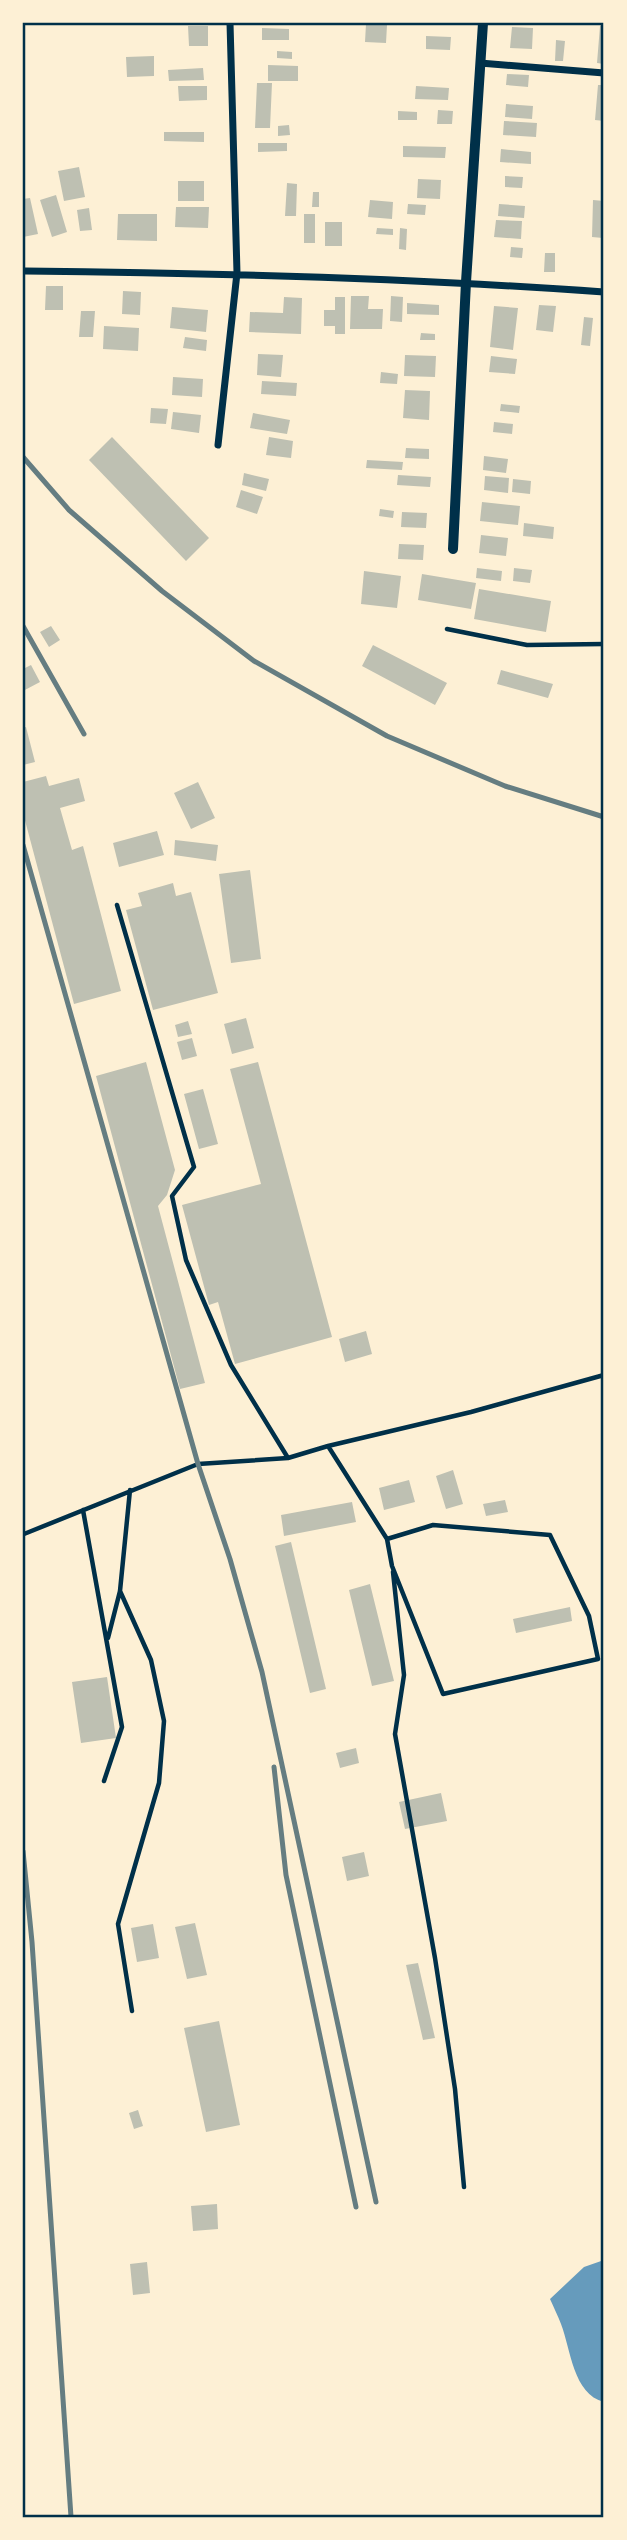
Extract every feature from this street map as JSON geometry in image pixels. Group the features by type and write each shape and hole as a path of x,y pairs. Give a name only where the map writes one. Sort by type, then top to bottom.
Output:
{"street":[{"path":"218,445 237,273 230,23"},
{"path":"453,549 466,282 483,23"},
{"path":"481,63 604,73"},
{"path":"25,271 237,273 466,282 604,292"}],"lane":[{"path":"447,629 527,645 604,644"},
{"path":"117,905 194,1167 172,1196 186,1260 231,1365 288,1458"},
{"path":"24,1534 198,1464 288,1458 604,1375"},
{"path":"328,1446 387,1539 392,1566 404,1675 395,1734 435,1958 455,2089 464,2187"},
{"path":"108,1640 120,1591 130,1490"},
{"path":"83,1510 122,1727 104,1781"},
{"path":"387,1539 432,1525 550,1535 589,1616 598,1659 443,1694 392,1566"},
{"path":"120,1591 150,1660 164,1721 159,1783 118,1924 132,2011"}],"water":[{"path":"604,2260 604,2402 594,2397 579,2381 550,2299 584,2267"}],"building":[{"path":"366,24 387,25 386,43 365,42"},
{"path":"188,26 208,26 208,46 189,46"},
{"path":"600,26 604,26 604,64 597,63"},
{"path":"512,27 533,28 532,49 510,48"},
{"path":"262,28 289,29 289,40 262,40"},
{"path":"426,36 451,37 450,50 426,49"},
{"path":"556,40 565,41 563,61 555,61"},
{"path":"277,51 292,52 292,59 277,58"},
{"path":"154,56 154,76 127,77 126,57"},
{"path":"268,65 298,66 298,81 268,81"},
{"path":"203,68 204,80 169,81 168,70"},
{"path":"507,74 529,75 528,87 506,85"},
{"path":"257,83 272,83 270,128 255,128"},
{"path":"598,85 604,85 604,121 595,120"},
{"path":"178,86 207,86 207,100 179,101"},
{"path":"416,86 449,88 448,100 415,99"},
{"path":"506,104 533,106 532,119 505,117"},
{"path":"438,110 453,111 452,124 437,124"},
{"path":"398,111 417,112 417,120 398,120"},
{"path":"504,121 537,123 536,137 503,135"},
{"path":"289,125 290,135 278,136 278,126"},
{"path":"164,132 204,132 204,142 164,141"},
{"path":"258,143 287,143 287,151 258,152"},
{"path":"403,146 446,147 445,158 403,157"},
{"path":"501,149 531,152 531,164 500,162"},
{"path":"79,167 85,197 64,201 58,171"},
{"path":"505,176 523,177 522,188 505,187"},
{"path":"418,179 441,180 440,199 417,198"},
{"path":"178,181 204,181 204,201 178,201"},
{"path":"287,183 297,184 296,216 285,216"},
{"path":"313,192 319,192 319,207 312,207"},
{"path":"56,195 67,232 52,237 40,200"},
{"path":"30,198 38,234 23,237 23,199"},
{"path":"370,200 393,202 392,219 368,217"},
{"path":"593,200 604,201 603,238 592,237"},
{"path":"408,204 426,205 425,215 407,214"},
{"path":"499,204 525,206 524,218 498,216"},
{"path":"176,207 209,207 208,228 175,227"},
{"path":"89,208 92,230 80,231 77,210"},
{"path":"118,214 157,214 157,241 117,240"},
{"path":"304,214 315,214 315,243 304,243"},
{"path":"496,220 522,221 521,239 494,237"},
{"path":"325,222 342,222 342,246 325,246"},
{"path":"377,228 393,229 393,235 376,234"},
{"path":"400,228 407,229 406,250 399,249"},
{"path":"511,247 523,248 522,258 510,257"},
{"path":"545,253 555,253 555,272 544,272"},
{"path":"46,286 63,286 63,310 45,310"},
{"path":"123,291 141,292 140,315 122,314"},
{"path":"351,296 369,296 368,309 383,309 382,329 350,329"},
{"path":"391,296 403,297 402,322 390,321"},
{"path":"284,297 302,298 301,334 249,332 250,312 283,313"},
{"path":"335,297 345,297 345,334 335,334 335,326 324,326 324,310 335,310"},
{"path":"407,303 439,305 439,315 407,314"},
{"path":"539,305 556,306 553,332 536,330"},
{"path":"494,306 518,308 513,350 490,347"},
{"path":"172,307 208,310 206,332 170,328"},
{"path":"81,311 95,311 93,337 79,337"},
{"path":"584,317 593,318 590,346 581,345"},
{"path":"104,326 139,328 138,351 103,349"},
{"path":"421,333 435,334 435,340 420,340"},
{"path":"185,337 207,340 206,351 183,348"},
{"path":"258,354 283,355 281,377 257,375"},
{"path":"405,355 436,356 435,377 404,376"},
{"path":"491,356 517,359 515,374 489,372"},
{"path":"381,372 398,374 397,384 380,383"},
{"path":"173,377 203,379 202,397 172,395"},
{"path":"262,381 297,383 296,396 261,394"},
{"path":"405,390 430,391 429,420 403,418"},
{"path":"501,404 520,406 519,413 500,411"},
{"path":"151,408 168,409 166,424 150,423"},
{"path":"173,412 201,415 199,433 171,429"},
{"path":"253,413 290,420 287,434 250,428"},
{"path":"494,422 513,424 512,434 493,432"},
{"path":"112,437 209,538 186,561 89,460"},
{"path":"269,437 293,441 291,458 266,455"},
{"path":"406,448 429,449 429,459 405,458"},
{"path":"484,456 508,459 506,473 483,470"},
{"path":"367,460 403,462 402,470 366,468"},
{"path":"244,473 269,479 266,491 242,485"},
{"path":"398,475 431,477 430,487 397,485"},
{"path":"485,476 509,478 508,493 484,490"},
{"path":"513,479 531,481 530,494 512,492"},
{"path":"241,490 263,497 257,514 236,507"},
{"path":"482,502 520,506 518,525 480,521"},
{"path":"380,509 394,511 393,518 379,516"},
{"path":"402,512 427,513 426,528 401,527"},
{"path":"524,523 554,527 553,539 523,536"},
{"path":"481,535 508,538 506,556 479,553"},
{"path":"399,544 424,545 423,560 398,559"},
{"path":"477,568 502,571 501,581 476,578"},
{"path":"514,568 532,570 530,583 513,581"},
{"path":"364,571 401,576 397,608 361,604"},
{"path":"422,574 476,583 471,609 418,600"},
{"path":"479,589 551,601 546,632 474,619"},
{"path":"51,626 60,640 49,647 40,632"},
{"path":"373,645 447,683 435,705 362,666"},
{"path":"31,665 40,682 23,691 23,669"},
{"path":"501,670 553,684 548,698 497,684"},
{"path":"26,727 35,762 23,765 23,728"},
{"path":"46,776 49,786 79,778 85,801 60,808 72,850 83,846 121,991 74,1004 23,813 23,782"},
{"path":"198,782 215,818 191,829 174,793"},
{"path":"157,831 164,855 119,867 113,843"},
{"path":"175,840 218,845 216,861 174,855"},
{"path":"250,870 261,959 231,963 219,874"},
{"path":"173,883 176,896 191,892 218,993 153,1010 126,910 142,906 138,893"},
{"path":"246,1018 254,1048 232,1054 224,1024"},
{"path":"188,1021 192,1034 178,1037 175,1025"},
{"path":"192,1038 197,1056 182,1060 177,1042"},
{"path":"146,1062 175,1170 167,1195 158,1206 205,1383 180,1389 96,1076"},
{"path":"258,1062 332,1337 235,1364 218,1302 209,1305 182,1205 261,1184 230,1069"},
{"path":"203,1089 218,1144 199,1149 184,1094"},
{"path":"366,1331 372,1354 345,1362 339,1339"},
{"path":"453,1470 463,1504 446,1509 436,1476"},
{"path":"409,1480 415,1502 384,1510 379,1488"},
{"path":"505,1500 508,1512 486,1516 483,1504"},
{"path":"352,1502 356,1522 284,1536 281,1515"},
{"path":"291,1542 326,1689 310,1693 275,1546"},
{"path":"370,1584 394,1681 372,1686 349,1590"},
{"path":"570,1607 572,1621 516,1633 513,1619"},
{"path":"107,1677 116,1738 81,1743 72,1682"},
{"path":"356,1748 359,1763 340,1768 336,1753"},
{"path":"441,1793 447,1821 405,1829 399,1802"},
{"path":"364,1852 369,1876 347,1881 342,1857"},
{"path":"195,1923 207,1975 187,1979 175,1927"},
{"path":"153,1924 159,1958 137,1962 131,1928"},
{"path":"418,1963 435,2038 423,2040 406,1965"},
{"path":"219,2021 240,2125 206,2132 184,2028"},
{"path":"138,2110 143,2126 134,2129 129,2113"},
{"path":"217,2204 218,2229 193,2231 191,2206"},
{"path":"147,2262 150,2293 133,2295 130,2264"}],"railway":[{"path":"23,457 69,510 162,591 254,661 387,736 505,786 604,817"},
{"path":"23,626 84,734"},
{"path":"23,845 198,1464 230,1559 262,1672 376,2202"},
{"path":"274,1767 286,1875 356,2207"},
{"path":"23,1851 32,1942 71,2517"}]}
